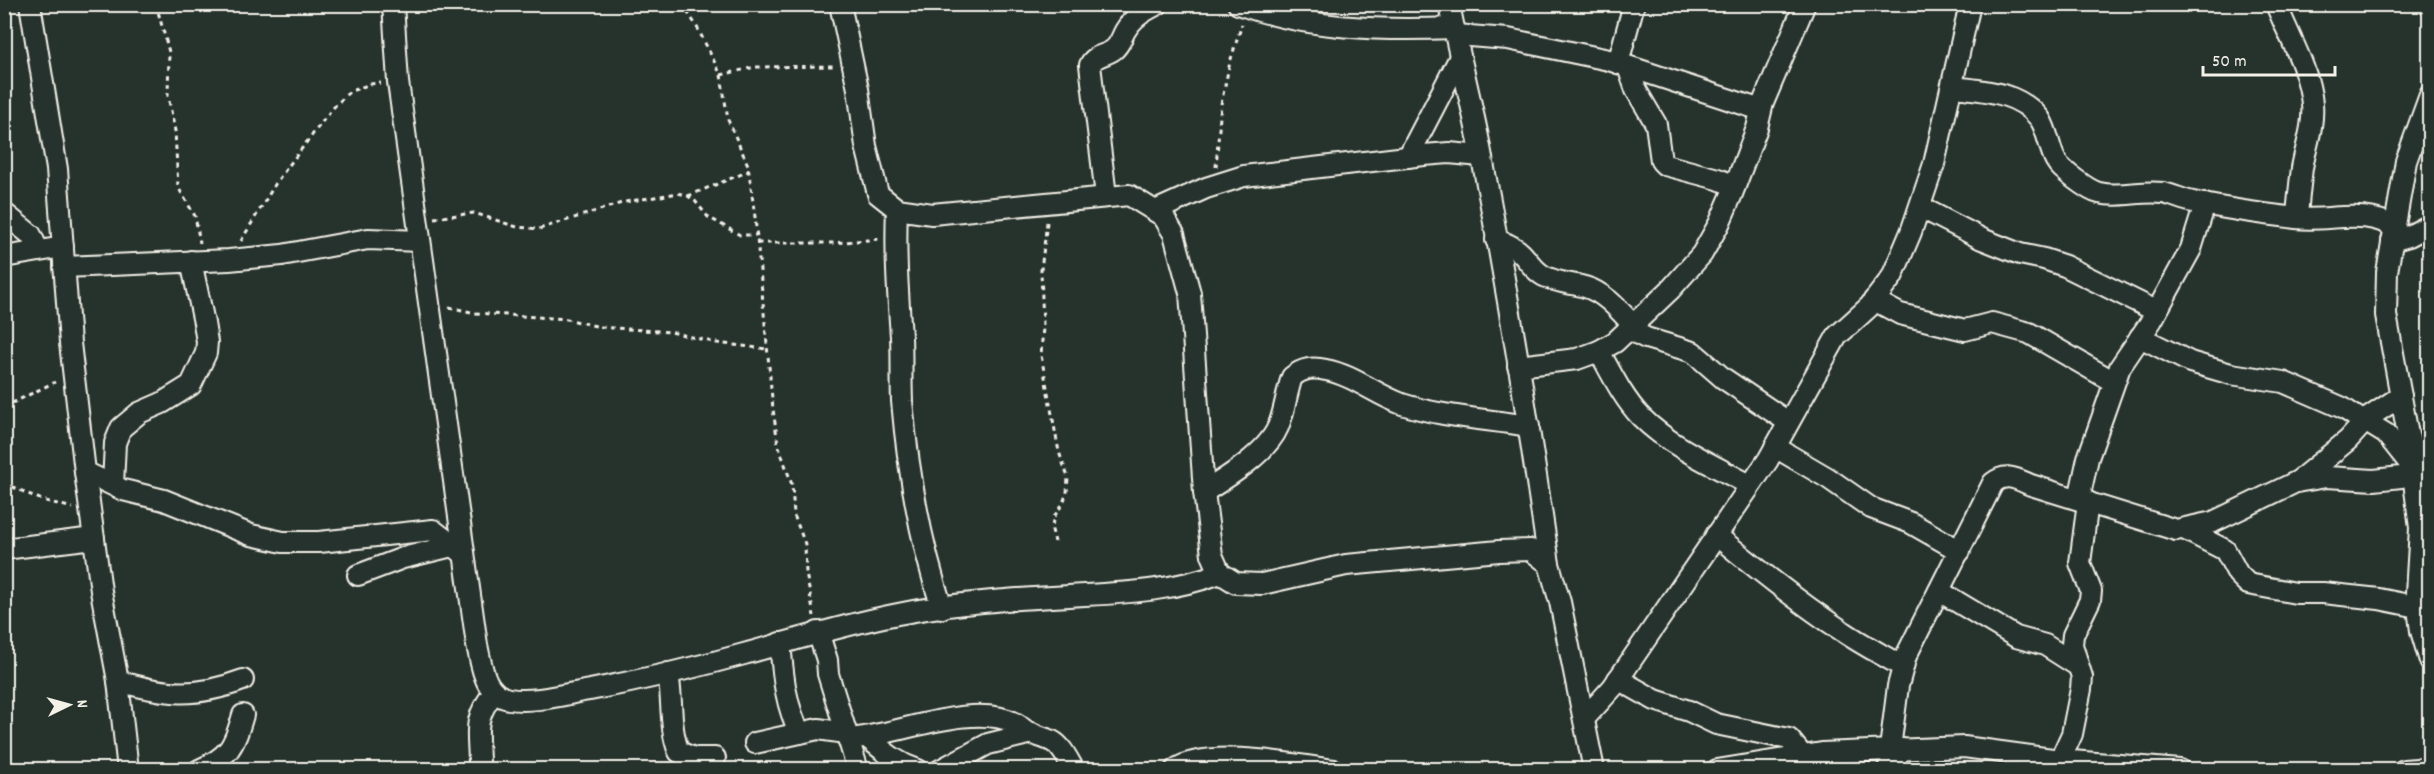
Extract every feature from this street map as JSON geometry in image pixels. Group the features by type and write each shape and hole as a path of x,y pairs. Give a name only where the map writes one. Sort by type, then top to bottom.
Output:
{"street":[{"path":"30,4 57,169 73,373 94,538 118,681 128,770"},
{"path":"393,4 398,82 429,300 458,550 484,677 494,693 510,699 553,697 668,673 899,613 1021,598 1130,592 1197,582 1220,573"},
{"path":"840,4 866,147 878,194 897,209 932,214 1129,195 1163,216 1174,234 1190,293 1204,492 1212,555 1220,573 1236,583 1262,584 1346,565 1531,550 1549,564"},
{"path":"1106,196 1090,66 1096,58 1119,45 1132,20 1158,4"},
{"path":"1449,4 1481,156 1529,426 1549,564 1560,602 1594,770"},
{"path":"1634,4 1623,65 1656,124 1661,161 1665,165 1718,179 1735,186"},
{"path":"1518,366 1577,359 1615,342 1670,290 1702,254 1719,224 1735,186 1757,128 1761,110 1805,4"},
{"path":"1584,719 1618,679 1750,485 1775,447 1837,336 1874,300 1892,278 1934,164 1970,4"},
{"path":"2276,4 2295,44 2312,104 2312,122 2302,167 2297,218"},
{"path":"1242,6 1269,15 1350,28 1455,32 1508,39 1623,65 1761,110"},
{"path":"1408,157 1461,57"},
{"path":"1953,87 1995,92 2016,99 2040,119 2057,163 2084,186 2097,193 2118,195 2163,193 2205,204 2297,218 2361,216 2383,220 2393,234"},
{"path":"2430,95 2406,161 2387,272 2386,315 2408,435 2420,472 2420,528 2416,593 2423,617 2430,661"},
{"path":"1155,211 1244,176 1449,153 1481,156"},
{"path":"2060,760 2072,734 2081,688 2082,676 2072,645 2073,635 2090,600 2091,591 2080,563 2088,458 2120,367 2156,311 2191,249 2205,204"},
{"path":"1920,207 1982,239 2020,254 2066,266 2156,311"},
{"path":"897,209 902,398 909,463 919,523 931,575 942,608"},
{"path":"4,213 31,235 38,250"},
{"path":"2393,234 2430,225"},
{"path":"64,267 229,260 282,255 368,239 419,235"},
{"path":"1496,240 1516,249 1545,276 1587,287 1599,295 1630,327 1661,343 1693,352 1723,378 1788,422"},
{"path":"4,257 63,247"},
{"path":"113,485 115,443 121,428 139,413 162,403 191,385 206,352 207,342 197,261"},
{"path":"1874,300 1900,314 1965,330 1992,323 2029,333 2114,382"},
{"path":"2140,337 2190,362 2231,374 2283,382 2343,408 2386,434 2420,472"},
{"path":"1599,351 1613,378 1640,416 1662,435 1750,485"},
{"path":"1204,492 1227,477 1269,442 1277,429 1292,377 1308,369 1329,370 1402,404 1440,413 1529,426"},
{"path":"1887,770 1896,749 1903,667 1906,656 1993,483 2008,476 2018,478 2031,485 2176,530 2184,529 2213,522 2296,482 2348,440 2365,421 2401,396"},
{"path":"1775,447 1828,478 1871,508 1911,523 1960,551"},
{"path":"85,472 113,485 164,500 251,535 283,542 388,536 433,530 458,550"},
{"path":"2296,482 2327,477 2374,480 2420,472"},
{"path":"2184,529 2225,550 2238,574 2248,584 2296,593 2323,593 2379,599 2423,617"},
{"path":"1716,535 1767,577 1843,632 1903,667"},
{"path":"4,549 94,538"},
{"path":"358,575 403,558 458,550"},
{"path":"1939,591 2016,637 2045,645 2078,666"},
{"path":"819,632 827,660 828,674 858,770"},
{"path":"780,643 791,718 800,733"},
{"path":"668,673 672,693 673,733 679,752 694,758 715,758"},
{"path":"1618,679 1655,700 1689,711 1716,724 1789,739 1803,756"},
{"path":"118,681 147,689 197,693 219,689 243,680"},
{"path":"479,770 477,732 479,714 494,693"},
{"path":"199,770 216,762 231,750 243,715"},
{"path":"755,743 818,729 868,738 970,716 995,717 1014,722 1054,742 1062,750 1074,770"},
{"path":"940,770 988,744 1032,733"},
{"path":"868,738 887,755 903,765 918,770"},
{"path":"1717,770 1778,765 1803,756 1964,747 2111,768 2180,770"},
{"path":"1175,770 1195,760 1241,759 1334,770"},
{"path":"2404,770 2430,768"}],"path":[{"path":"156,4 169,52 168,96 175,131 178,188 195,216 197,261"},
{"path":"682,4 696,25 722,75 728,120 749,171 778,444 792,485 794,516 805,544 807,580 819,632"},
{"path":"1214,186 1221,104 1242,6"},
{"path":"722,75 755,67 853,66"},
{"path":"229,260 277,180 332,109 349,92 370,84 398,82"},
{"path":"688,196 749,171"},
{"path":"419,235 437,216 474,213 517,227 539,229 625,202 678,193 688,196 708,217 740,235 757,236"},
{"path":"1047,202 1048,218 1041,270 1043,327 1041,355 1059,452 1068,477 1067,492 1053,518 1052,530 1055,542"},
{"path":"757,243 833,243 896,237"},
{"path":"429,300 457,310 475,313 567,319 600,327 671,332 717,343 767,349"},
{"path":"4,407 73,373"},
{"path":"4,483 54,503 90,508"}]}
